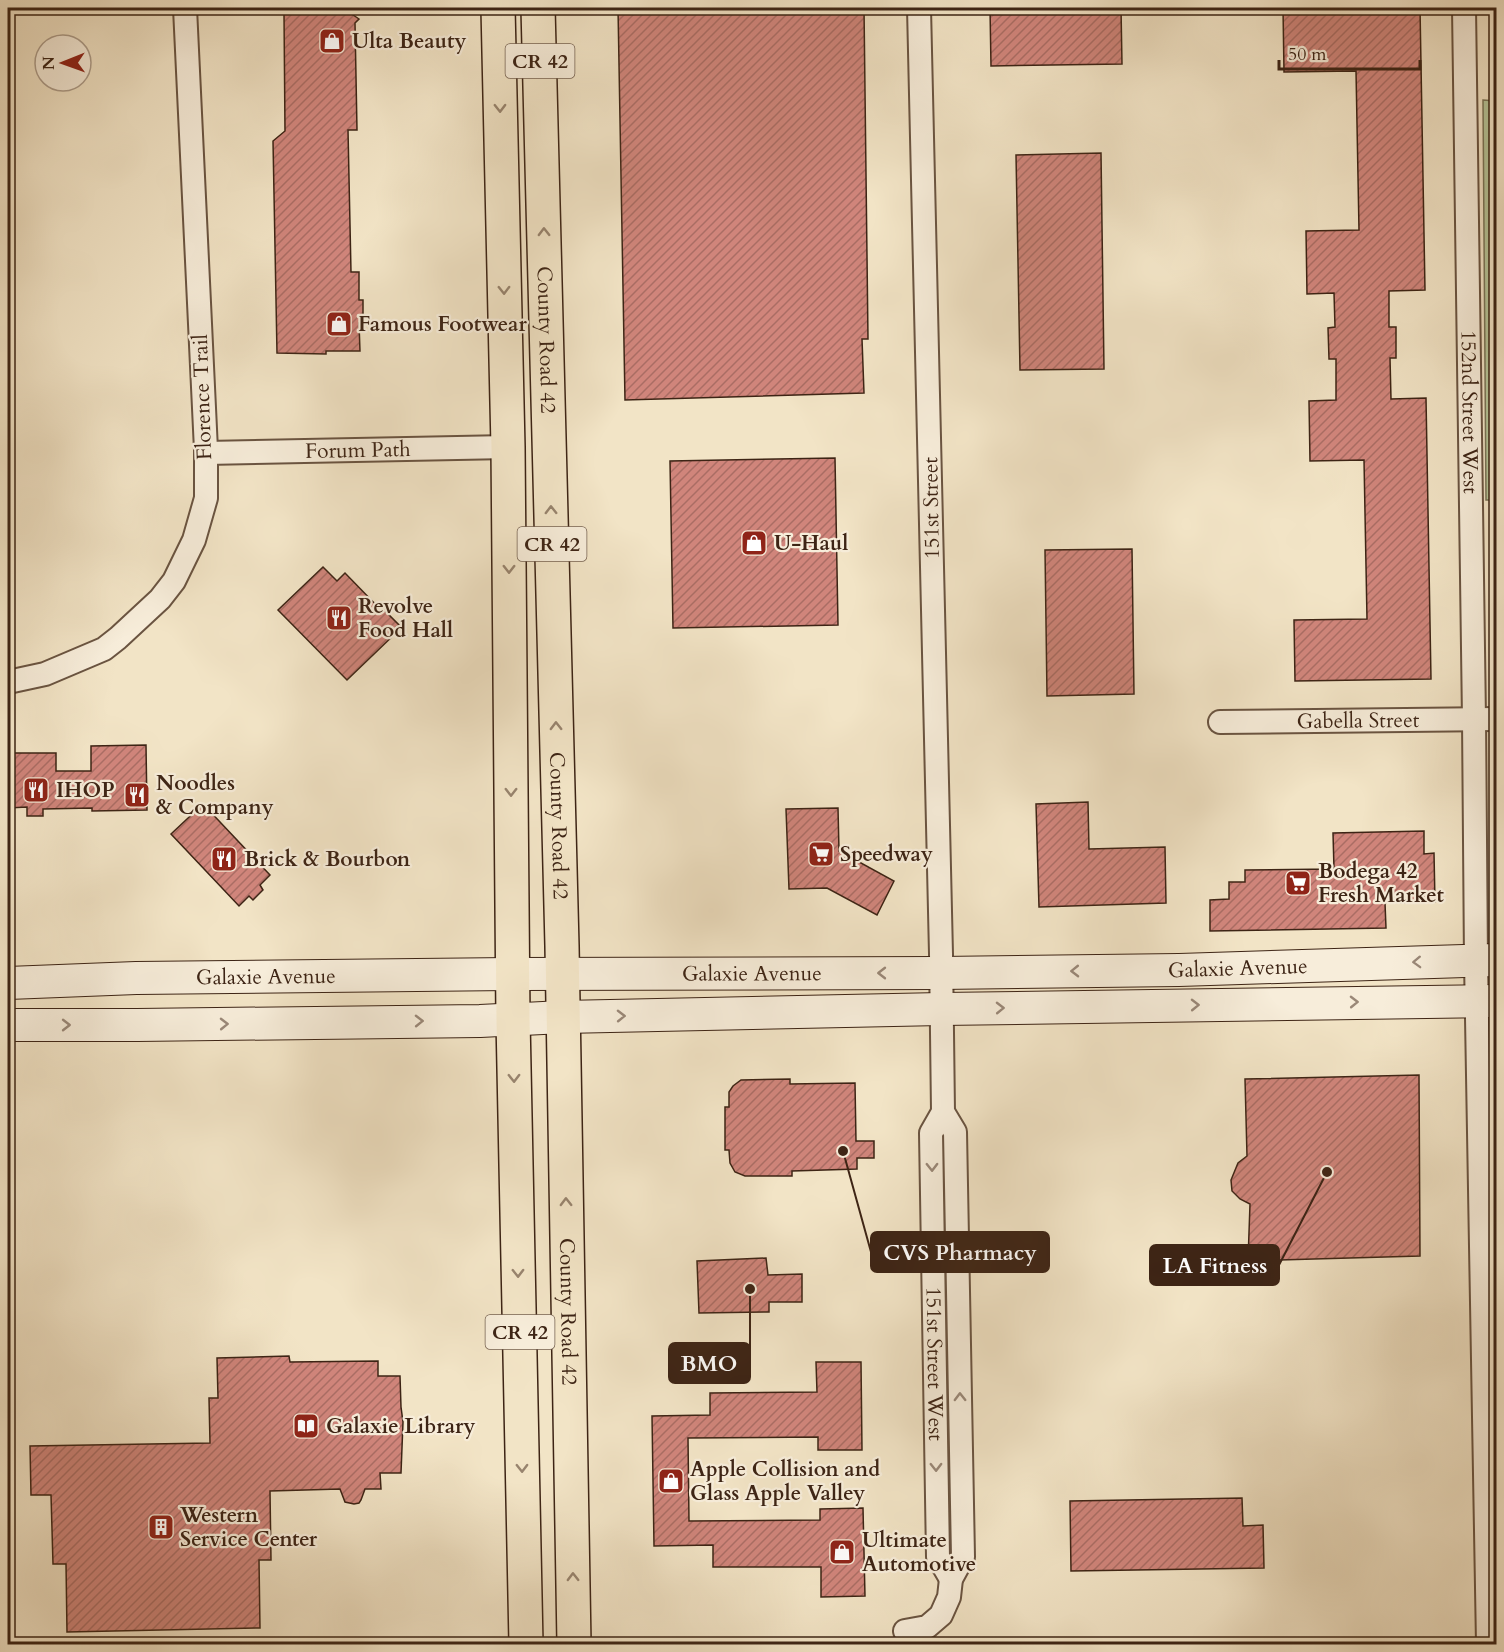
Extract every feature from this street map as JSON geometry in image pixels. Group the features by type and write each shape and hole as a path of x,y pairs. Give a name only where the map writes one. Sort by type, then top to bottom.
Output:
{"highway":[{"name":"County Road 42","path":"498,8 508,447 513,1020 526,1644"},
{"name":"County Road 42","path":"538,8 563,1017 574,1644"}],"street":[{"name":"Florence Trail","path":"8,682 45,674 104,649 160,599 174,581 194,540 206,498 206,453 185,8"},
{"name":"151st Street","path":"919,8 941,1009"},
{"name":"152nd Street West","path":"1464,8 1485,719 1491,1499 1488,1644"},
{"name":"Forum Path","path":"206,453 508,447"},
{"name":"Gabella Street","path":"1220,722 1485,719"},
{"name":"Galaxie Avenue","path":"8,983 136,978 1179,970 1486,960"},
{"name":"Galaxie Avenue","path":"8,1025 513,1020 941,1009 1486,1001"},
{"name":"151st Street West","path":"905,1631 927,1627 941,1615 949,1597 951,1579 938,1557 931,1133 943,1112 941,1009"}],"green space":[{"path":"1483,100 1496,101 1496,500 1486,500"}],"building":[{"path":"343,8 359,19 355,23 357,130 348,130 351,272 359,272 359,300 363,300 363,323 359,323 360,351 326,351 326,354 277,353 273,141 285,131 284,14 339,13"},
{"path":"618,8 864,8 868,339 862,339 864,393 625,400"},
{"path":"990,8 1121,8 1122,64 991,66"},
{"path":"1283,8 1420,8 1425,290 1389,291 1389,327 1396,327 1396,358 1390,358 1391,399 1426,398 1431,679 1295,681 1294,620 1367,619 1364,460 1310,461 1309,401 1336,400 1336,359 1329,359 1328,328 1335,327 1334,293 1307,294 1306,231 1359,230 1356,71 1284,72"},
{"path":"1101,153 1104,369 1020,370 1016,155"},
{"name":"U-Haul","path":"835,458 838,625 673,628 670,461"},
{"path":"1132,549 1134,694 1047,696 1045,550"},
{"name":"Revolve Food Hall","path":"323,567 337,581 345,573 399,625 396,627 399,630 347,680 278,610"},
{"path":"146,745 147,810 43,809 43,816 27,816 27,807 8,808 8,772 12,772 12,753 56,753 56,771 91,771 91,746"},
{"path":"1088,802 1089,849 1165,847 1166,903 1039,907 1036,804"},
{"path":"203,804 270,875 260,885 263,890 253,900 249,896 239,906 171,834"},
{"path":"838,808 839,851 894,881 877,915 827,888 789,889 786,809"},
{"path":"1424,831 1424,854 1434,853 1435,902 1385,903 1386,928 1210,931 1210,900 1229,899 1229,882 1245,882 1245,870 1334,869 1333,833"},
{"path":"1419,1075 1420,1256 1248,1261 1250,1204 1240,1199 1232,1191 1231,1180 1238,1163 1247,1156 1245,1079"},
{"path":"790,1079 790,1084 855,1083 856,1141 874,1141 874,1158 857,1158 857,1169 792,1171 792,1176 745,1176 735,1172 730,1163 729,1150 725,1150 725,1107 729,1107 729,1092 741,1080"},
{"path":"766,1258 768,1275 802,1274 802,1302 769,1302 769,1312 699,1313 697,1261"},
{"name":"Western Service Center","path":"289,1356 290,1362 378,1361 378,1376 400,1376 403,1422 401,1473 380,1473 381,1489 365,1489 359,1503 354,1504 345,1502 340,1489 270,1491 271,1560 259,1560 260,1628 67,1632 66,1564 53,1564 51,1495 31,1495 30,1446 210,1443 209,1398 218,1398 217,1358"},
{"path":"816,1362 861,1362 862,1450 818,1450 818,1437 688,1438 689,1521 820,1520 820,1509 863,1508 865,1596 821,1597 821,1567 713,1567 713,1545 654,1546 652,1416 710,1415 710,1393 817,1392"},
{"path":"1242,1498 1243,1526 1263,1525 1264,1568 1071,1571 1070,1501"}],"place":[{"name":"Ulta Beauty","path":"332,41"},
{"name":"Famous Footwear","path":"339,324"},
{"name":"U-Haul","path":"754,543"},
{"name":"Revolve Food Hall","path":"339,618"},
{"name":"IHOP","path":"36,790"},
{"name":"Noodles & Company","path":"137,795"},
{"name":"Speedway","path":"821,854"},
{"name":"Brick & Bourbon","path":"224,859"},
{"name":"Bodega 42 Fresh Market","path":"1298,883"},
{"name":"CVS Pharmacy","path":"843,1151"},
{"name":"LA Fitness","path":"1327,1172"},
{"name":"BMO","path":"750,1289"},
{"name":"Galaxie Library","path":"306,1426"},
{"name":"Apple Collision and Glass Apple Valley","path":"671,1481"},
{"name":"Western Service Center","path":"161,1527"},
{"name":"Ultimate Automotive","path":"842,1552"}]}
